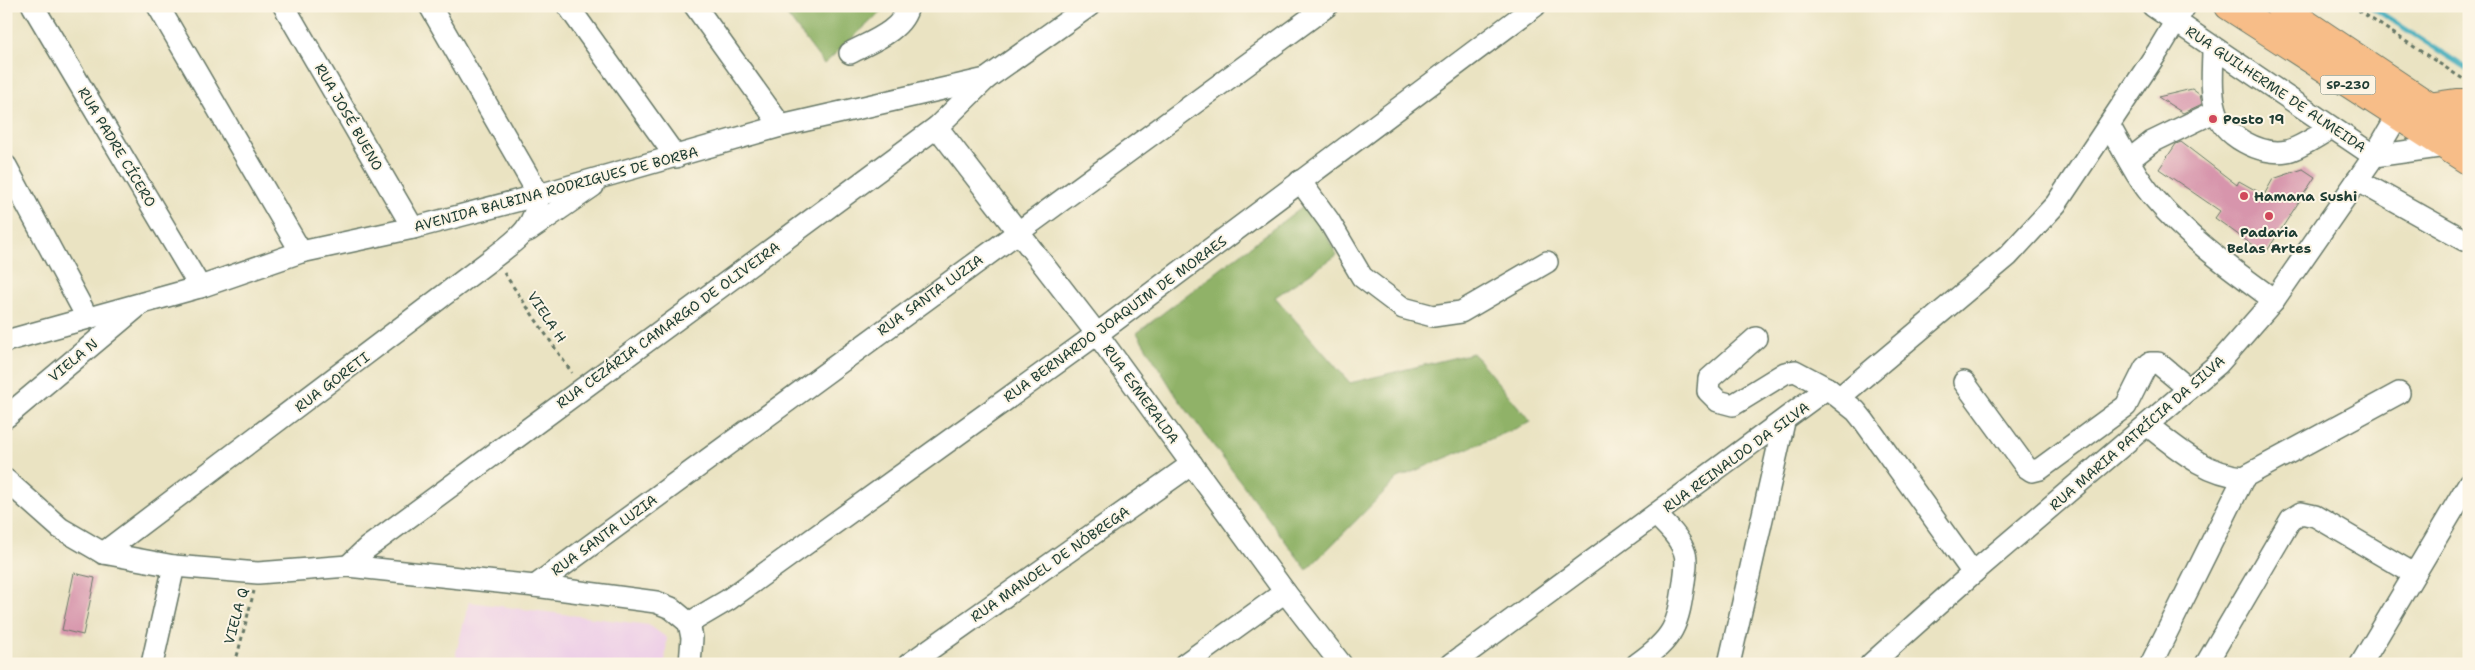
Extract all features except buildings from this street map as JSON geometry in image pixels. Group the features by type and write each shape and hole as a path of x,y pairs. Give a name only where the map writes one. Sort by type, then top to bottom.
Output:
{"highway":[{"name":"SP-230","path":"2229,6 2397,117 2458,139"},
{"name":"SP-230","path":"2279,6 2427,106 2458,139 2469,161"},
{"path":"2397,117 2427,106 2469,103"}],"street":[{"name":"RUA PADRE CÍCERO","path":"33,6 200,287"},
{"path":"158,6 301,252"},
{"name":"RUA JOSÉ BUENO","path":"284,6 414,228"},
{"path":"430,6 539,195"},
{"path":"568,6 676,157"},
{"path":"695,6 781,126"},
{"path":"850,53 892,29 902,21 908,6"},
{"name":"AVENIDA BALBINA RODRIGUES DE BORBA","path":"6,341 200,287 301,252 414,228 676,157 781,126 986,79 1089,6"},
{"name":"RUA SANTA LUZIA","path":"535,586 1327,6"},
{"name":"RUA BERNARDO JOAQUIM DE MORAES","path":"689,623 736,594 1098,334 1535,6"},
{"name":"RUA GUILHERME DE ALMEIDA","path":"2153,6 2180,14 2213,48 2374,156"},
{"name":"RUA REINALDO DA SILVA","path":"1452,664 1784,422 1834,393 2008,256 2056,204 2158,51 2180,14"},
{"path":"2213,48 2212,86 2216,111 2231,133 2251,148 2287,151 2332,128"},
{"name":"RUA CEZÁRIA CAMARGO DE OLIVEIRA","path":"348,566 367,548 937,127 986,79"},
{"path":"2129,160 2152,142 2216,111"},
{"name":"RUA MARIA PATRÍCIA DA SILVA","path":"1871,664 1973,573 2218,364 2274,300 2374,156 2397,117"},
{"path":"2108,125 2154,198 2175,221 2211,253 2274,300"},
{"name":"RUA ESMERALDA","path":"937,127 1098,334 1286,592 1341,664"},
{"path":"2374,156 2458,139"},
{"path":"6,166 87,317"},
{"path":"525,232 610,175"},
{"path":"2357,180 2464,240"},
{"path":"1300,181 1329,221 1362,277 1403,308 1433,316 1461,312 1547,262"},
{"name":"RUA GORETI","path":"104,553 494,258 525,232 537,212 539,195"},
{"name":"VIELA N","path":"6,417 141,304"},
{"path":"1756,338 1709,379 1708,391 1718,401 1733,405 1785,373 1795,371 1834,393 1864,420 1973,573"},
{"path":"1964,382 2026,467 2032,471 2040,469 2126,406 2145,368 2150,363 2158,363 2190,389"},
{"path":"2147,425 2199,464 2226,476 2244,477 2399,393"},
{"path":"1729,664 1784,422"},
{"name":"RUA MANOEL DE NÓBREGA","path":"909,664 1192,464"},
{"path":"2151,664 2244,477"},
{"path":"6,480 60,528 104,553 174,566 258,574 348,566 535,586 656,602 670,608 689,623 692,638 690,664"},
{"path":"2361,664 2469,483"},
{"path":"2206,664 2291,519 2301,513 2315,516 2414,574"},
{"path":"1637,664 1660,647 1673,632 1679,615 1683,587 1685,553 1678,538 1656,515"},
{"path":"152,664 174,566"},
{"path":"1185,664 1286,592"}],"path":[{"path":"2352,6 2469,83"},
{"name":"VIELA H","path":"494,258 582,388"},
{"name":"VIELA Q","path":"235,664 258,574"}],"shaded area":[{"path":"469,602 649,625 667,638 665,664 457,664 456,653"}],"green space":[{"path":"780,6 880,6 884,9 824,64"},
{"path":"1308,202 1337,255 1275,297 1350,383 1473,353 1531,422 1398,478 1307,570 1177,397 1137,333"}],"waterway":[{"path":"2370,6 2469,70"}],"place":[{"name":"Posto 19","path":"2213,119"},
{"name":"Hamana Sushi","path":"2244,196"},
{"name":"Padaria Belas Artes","path":"2269,216"}]}
